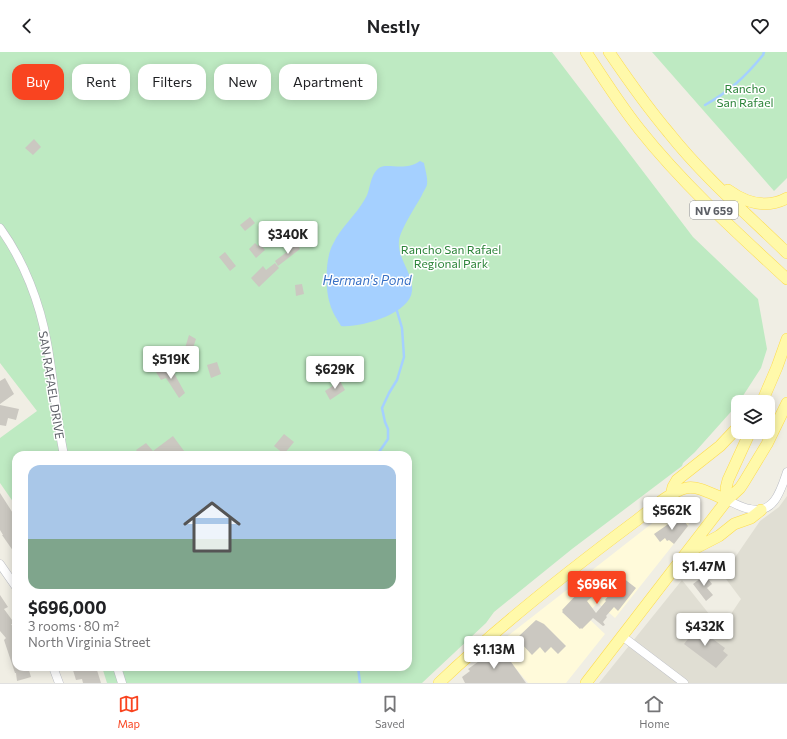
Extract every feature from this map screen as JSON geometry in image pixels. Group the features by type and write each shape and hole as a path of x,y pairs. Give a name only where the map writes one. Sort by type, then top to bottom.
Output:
{"main road":[{"name":"NV 659","path":"586,52 624,109 658,151 699,195 787,279"},
{"name":"NV 659","path":"609,52 659,122 700,168 787,253"},
{"path":"700,168 733,193 749,202 771,204 781,202 787,198"},
{"path":"765,395 787,339"},
{"path":"762,395 768,387"},
{"path":"586,683 688,552 726,500 740,488 767,444 787,403"},
{"path":"671,495 677,480 720,446 731,434"},
{"path":"726,500 728,480 747,439"},
{"path":"439,683 489,637 606,544 671,495 686,488 692,488 699,489 726,500"},
{"path":"688,552 719,536 728,527 751,518 761,510"}],"street":[{"name":"SAN RAFAEL DRIVE","path":"0,228 22,267 43,322 63,451"},
{"path":"726,500 749,509 761,510 768,507 775,502 779,495 787,472"},
{"path":"0,564 12,581"},
{"path":"622,636 684,683"},
{"path":"55,671 58,683"},
{"path":"118,671 122,683"}],"shaded area":[{"path":"787,496 787,683 599,683 682,580 721,629 741,599 723,575 760,521 779,507"},
{"path":"690,503 694,504 695,506 688,526 615,618 598,603 585,615 605,634 566,683 528,683 496,645 664,514 679,505"}],"green space":[{"name":"Rancho San Rafael Regional Park","path":"0,52 552,52 693,237 758,299 767,349 761,368 743,395 731,395 731,412 695,452 683,463 682,466 572,549 494,612 486,623 422,683 107,683 103,671 412,671 412,451 12,451 12,500 0,483 0,438 37,411 0,363"},
{"name":"Rancho San Rafael","path":"652,52 787,52 787,178 774,191"}],"water":[{"name":"Herman's Pond","path":"420,161 424,163 427,176 427,185 405,225 399,241 400,254 411,279 412,291 409,299 394,313 383,318 360,325 341,326 328,298 327,265 330,250 340,232 365,199 373,175 379,168 382,166 408,166"}],"building":[{"path":"34,139 41,147 33,155 25,148"},
{"path":"250,217 255,223 245,231 240,225"},
{"path":"255,243 258,246 260,244 265,250 256,258 249,249"},
{"path":"297,244 300,249 278,266 275,261"},
{"path":"225,252 236,266 230,271 219,257"},
{"path":"275,263 279,268 259,287 251,278 263,266 266,270"},
{"path":"302,284 304,294 296,296 295,285"},
{"path":"189,335 196,339 192,351 185,348"},
{"path":"217,362 221,374 211,378 207,365"},
{"path":"169,364 185,393 179,398 166,378 161,380 156,372"},
{"path":"5,378 14,394 0,404 0,381"},
{"path":"340,381 345,390 330,400 325,391"},
{"path":"0,405 19,409 16,420 8,418 6,426 0,425"},
{"path":"284,434 294,442 286,451 280,451 274,446"},
{"path":"173,436 184,451 153,451"},
{"path":"146,443 153,451 136,450"},
{"path":"0,493 12,512 12,549 0,530"},
{"path":"680,516 688,526 674,544 669,540 667,541 665,538 660,542 654,534"},
{"path":"705,575 712,584 707,588 713,595 706,601 693,584"},
{"path":"623,578 636,588 618,611 614,607 606,616 607,617 603,622 605,625 603,626 593,618 582,629 580,629 562,612 562,610 584,588 585,590 588,589 593,596 587,601 596,613"},
{"path":"0,595 8,607 4,609 12,620 12,664 4,640 6,638 0,631"},
{"path":"536,620 544,624 566,646 558,654 551,647 545,653 540,647 532,655 519,641 520,640 518,637"},
{"path":"694,625 725,648 723,651 728,655 716,668 684,644 688,639 685,637"},
{"path":"494,646 501,654 504,652 526,683 465,683 462,677 470,671 468,669 482,659 481,658"},
{"path":"14,671 29,671 31,677 17,681"},
{"path":"73,671 97,671 101,683 83,683 82,679 76,680"}],"waterway":[{"path":"705,105 737,83 763,55 764,52"},
{"path":"380,451 388,439 388,429 382,408 397,380 404,357 402,328 397,311"},
{"path":"358,671 360,683"}]}
